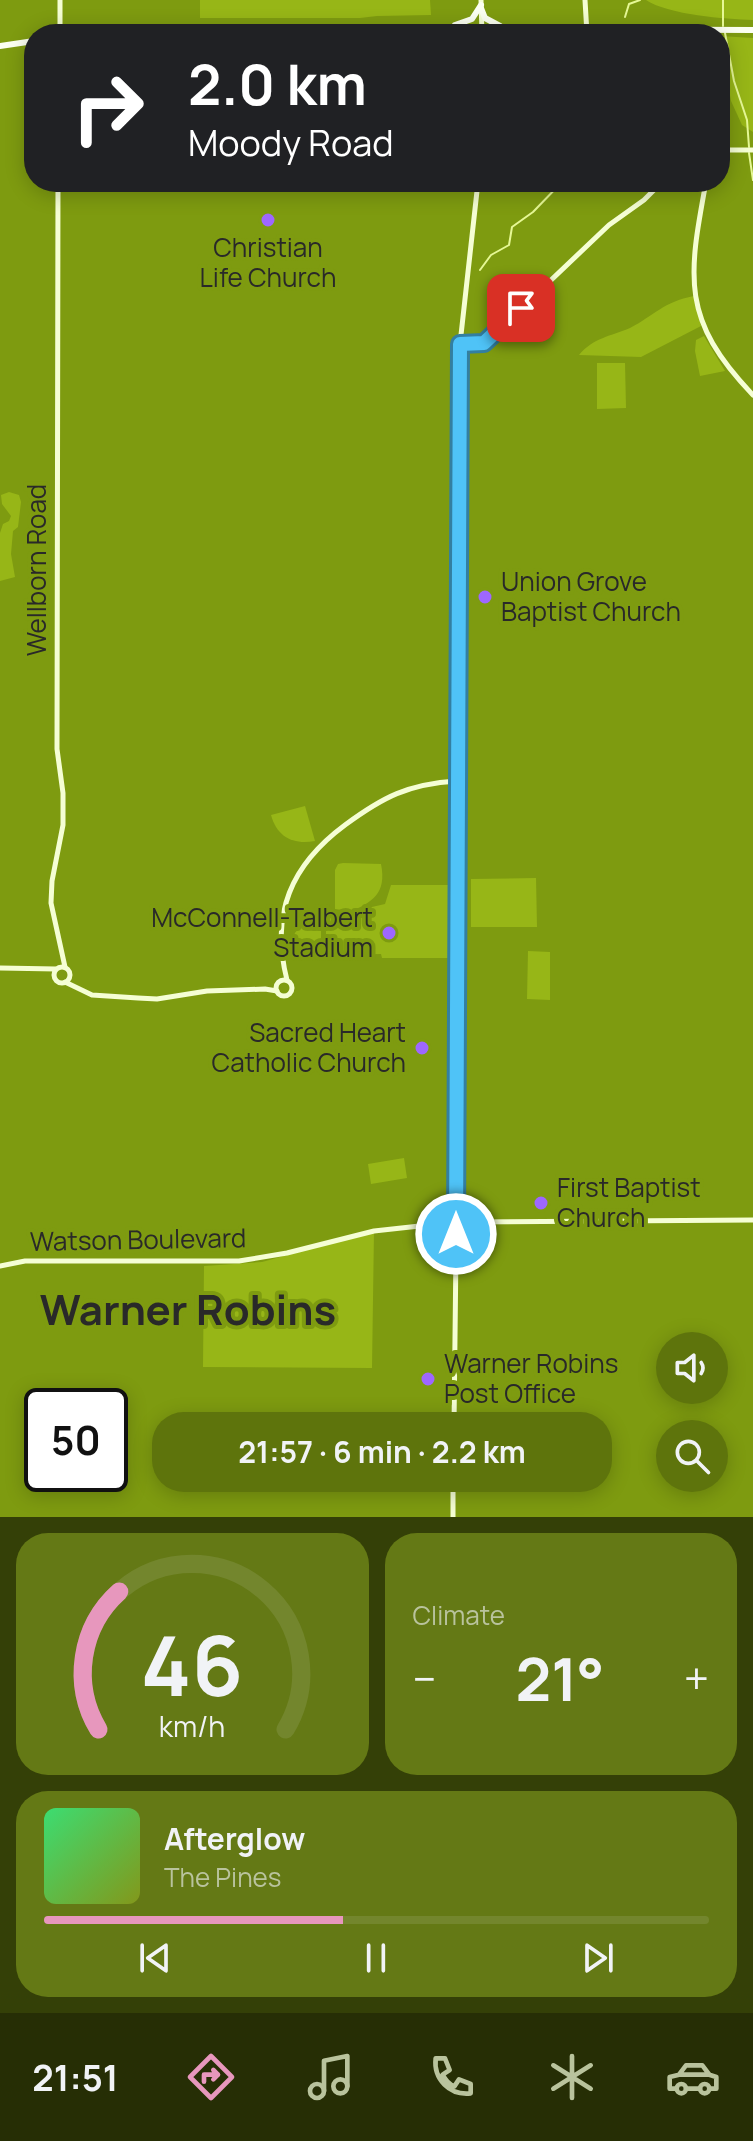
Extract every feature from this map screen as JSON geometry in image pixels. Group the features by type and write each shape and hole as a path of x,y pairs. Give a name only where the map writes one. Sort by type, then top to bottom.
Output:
{"main road":[{"path":"481,4 485,18 496,24"},
{"path":"457,24 470,20 481,4"},
{"path":"730,29 753,30"},
{"path":"0,46 24,42"}],"street":[{"path":"60,0 60,24"},
{"path":"585,0 587,24"},
{"path":"730,150 753,150"},
{"name":"Wellborn Road","path":"58,192 57,749 64,805 51,903 62,955 61,967"},
{"path":"454,1412 460,344 477,192"},
{"path":"460,344 481,344 489,339 609,225 652,192"},
{"path":"705,192 694,270 696,303 705,333 724,363 753,395"},
{"path":"43,970 58,982 68,980 92,995 157,999 207,991 265,989 281,984 285,905 293,881 311,855 332,834 383,799 418,785 457,781"},
{"path":"0,968 43,970 61,967 70,972 68,980"},
{"path":"54,976 61,967"},
{"name":"Watson Boulevard","path":"0,1266 25,1261 239,1261 287,1253 374,1231 456,1222 753,1220"},
{"path":"453,1492 453,1517"}],"green space":[{"path":"200,0 430,0 431,15 200,18"},
{"path":"646,0 753,0 753,20 683,13"},
{"path":"730,37 753,38 753,132 742,125 731,101"},
{"path":"694,296 701,326 641,357 579,355 596,341 630,328 674,302"},
{"path":"704,336 725,371 700,376 696,340"},
{"path":"597,363 625,363 626,408 597,409"},
{"path":"9,492 19,495 21,502 11,554 15,577 0,581 0,533 11,516 2,504 1,495"},
{"path":"305,806 315,841 300,842 287,838 277,829 271,815"},
{"name":"McConnell-Talbert Stadium","path":"338,864 381,864 380,890 371,900 350,912 385,904 391,885 453,885 453,958 326,955 326,911 349,911 335,909 335,870"},
{"path":"536,878 537,927 471,927 471,879"},
{"path":"321,919 321,951 290,950 299,928"},
{"path":"528,951 550,952 550,1000 527,999"},
{"path":"404,1158 407,1178 371,1184 368,1164"},
{"path":"374,1231 372,1368 203,1367 204,1266 262,1262"}],"waterway":[{"path":"625,17 629,4 640,0"},
{"path":"723,0 723,24"},
{"path":"730,60 747,120 749,147"},
{"path":"749,153 753,180"},
{"path":"480,270 491,255 509,245 512,227 533,212 552,192"}],"place":[{"name":"Christian Life Church","path":"268,220"},
{"name":"Union Grove Baptist Church","path":"485,597"},
{"name":"McConnell-Talbert Stadium","path":"389,933"},
{"name":"Sacred Heart Catholic Church","path":"422,1048"},
{"name":"First Baptist Church","path":"541,1203"},
{"name":"Warner Robins Post Office","path":"428,1379"}],"district":[{"name":"Warner Robins","path":"188,1310"}],"route":[{"path":"456,1234 459,985 456,685 460,344 484,343 521,308"}]}
